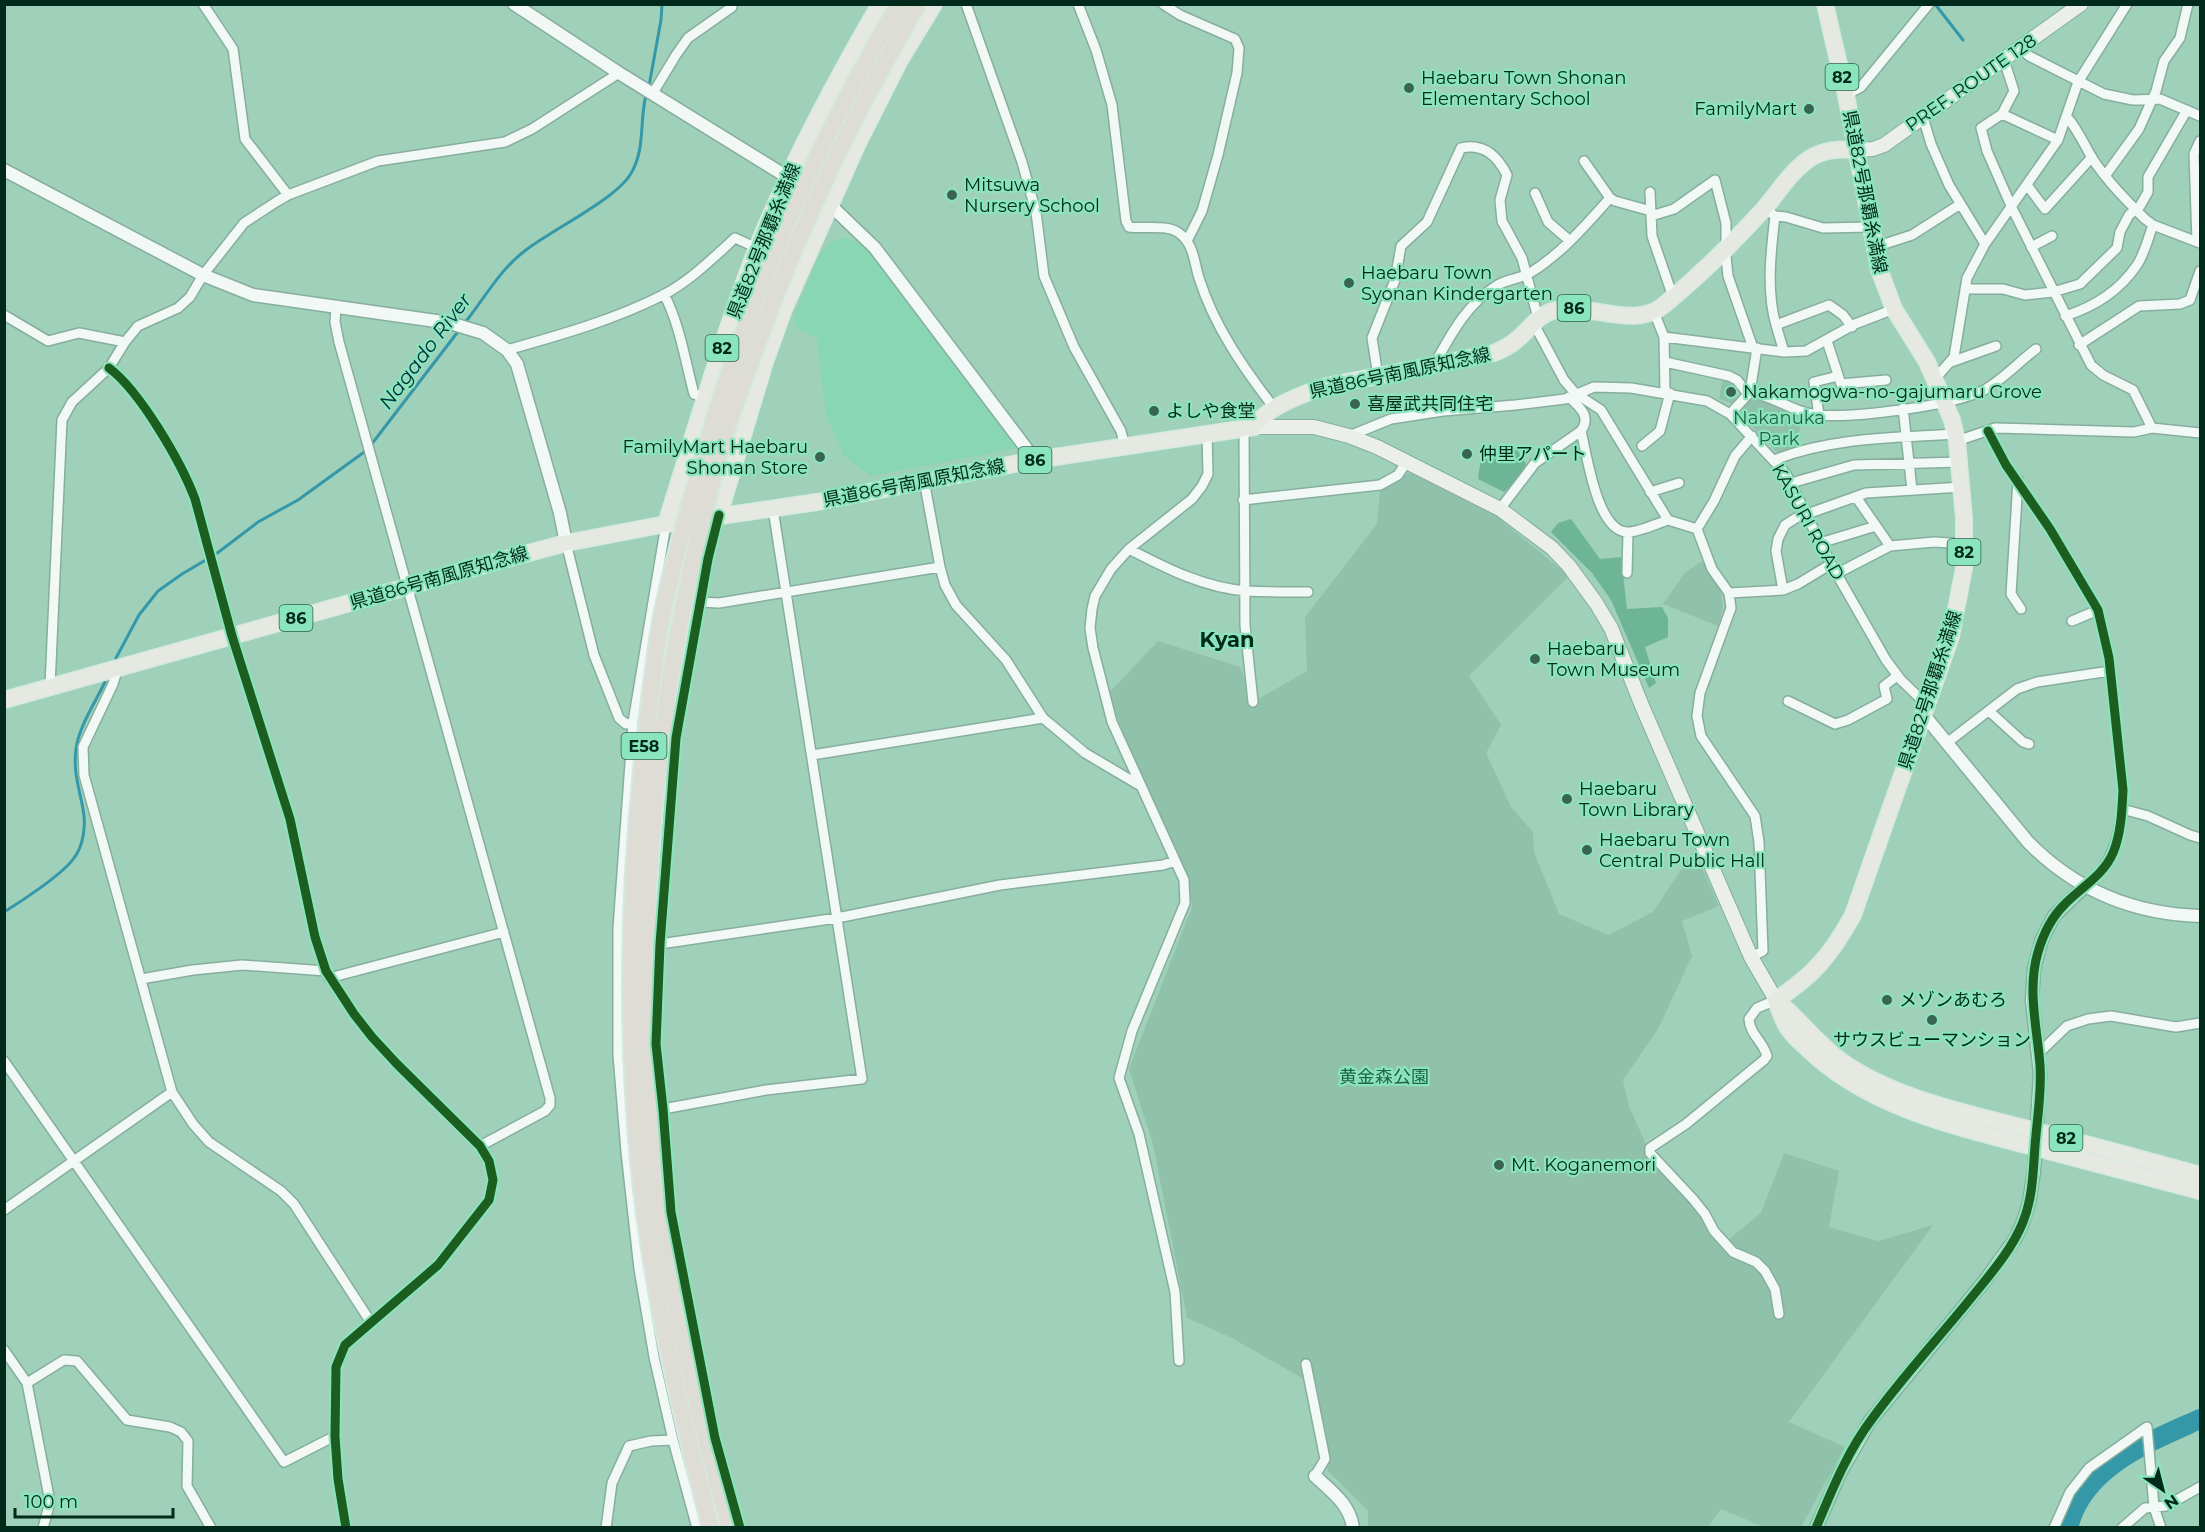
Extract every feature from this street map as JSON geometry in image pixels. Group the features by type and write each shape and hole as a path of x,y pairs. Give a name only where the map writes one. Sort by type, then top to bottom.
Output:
{"highway":[{"name":"E58","path":"711,1527 686,1436 656,1286 639,1166 632,1070 631,897 638,800 651,693 662,615 684,526 708,434 748,318 786,224 826,137 871,51 899,4"},
{"name":"E58","path":"730,1527 703,1434 684,1350 668,1261 656,1164 649,1069 647,987 654,799 681,618 700,530 725,435 764,324 801,231 842,143 918,4"}],"main road":[{"name":"県道82号那覇糸満線","path":"666,524 705,398 757,248 788,176 827,98 880,4"},
{"name":"82","path":"719,515 772,341 784,309 830,203 895,71 934,4"},
{"name":"県道82号那覇糸満線","path":"1776,1000 1822,963 1833,950 1848,922 1951,636 1960,590 1965,544 1957,438 1946,402 1894,309 1879,269 1846,95 1825,4"},
{"name":"PREF. ROUTE 128","path":"1857,150 1874,149 1884,145 2081,4"},
{"path":"1654,312 1770,212 1793,173 1808,159 1829,150 1857,150"},
{"name":"県道86号南風原知念線","path":"4,700 566,543 719,515 817,502 1035,460 1249,427 1260,418 1303,394 1327,386 1494,353 1507,348 1547,312 1572,308 1622,314 1654,312"},
{"path":"1249,427 1314,427 1349,436 1407,461 1500,508 1552,548 1569,566 1611,628 1751,957 1776,1000"},
{"name":"82","path":"1776,1000 1794,1015 1824,1048 1872,1080 1907,1094 2200,1175"},
{"name":"82","path":"1776,1000 1784,1022 1798,1039 1839,1076 1884,1100 1928,1117 2200,1191"}],"street":[{"path":"203,4 233,49 245,139 288,195"},
{"path":"514,4 619,73 830,203 875,248 1035,460"},
{"path":"653,93 688,38 732,7 731,4"},
{"path":"966,4 1022,162 1036,212 1044,276 1050,293 1083,365 1121,431 1125,447"},
{"path":"1078,4 1096,50 1112,105 1126,221 1129,227 1140,229 1171,229 1187,241 1192,250 1206,302 1242,365 1275,409"},
{"path":"1163,4 1180,15 1235,39 1239,48 1237,73 1218,155 1202,211 1187,241"},
{"path":"1846,95 1862,87 1929,4"},
{"path":"1935,379 1954,357 1967,278 1985,244 2058,140 2078,82 2127,4"},
{"path":"2105,176 2139,129 2152,99 2164,61 2180,38 2188,4"},
{"path":"2020,48 2029,56 2078,82 2119,99 2143,101 2160,99 2200,115"},
{"path":"2004,60 2014,91 2002,114 1981,128 1987,151 2040,268 2079,345 2091,365 2103,375 2133,390 2152,428"},
{"path":"50,686 62,420 72,402 110,368 125,342 138,326 178,308 190,297 203,275 244,223 288,195 378,161 505,142 532,129 619,73"},
{"path":"1965,289 2003,289 2025,295 2053,292 2080,284 2117,249 2120,232 2133,206 2148,192 2148,177 2187,110"},
{"path":"2002,114 2058,140"},
{"path":"1923,117 1931,144 1959,205 1985,244"},
{"path":"2067,117 2077,129 2105,176 2153,225 2199,242 2193,154 2200,141"},
{"path":"1378,376 1372,338 1395,280 1401,246 1427,222 1461,148 1474,145 1491,154 1502,165 1507,175 1500,200 1502,221 1528,274 1536,320 1564,380 1586,416 1581,431 1535,463 1500,508"},
{"path":"2027,185 2045,209 2092,157"},
{"path":"1584,161 1610,198 1651,213 1674,209 1715,180 1726,223 1728,276 1755,348 1749,393 1730,414"},
{"path":"4,170 203,275 253,296 450,323 483,333 507,350 517,364 560,513 594,655 619,718 626,724 633,722"},
{"path":"1650,192 1652,236 1673,297"},
{"path":"1535,193 1548,222 1570,241"},
{"path":"1440,363 1439,356 1455,327 1475,302 1509,278 1528,274 1582,230 1610,198"},
{"path":"1875,247 1912,235 1959,205"},
{"path":"1784,352 1772,308 1770,212 1823,228 1871,228"},
{"path":"2065,316 2101,301 2125,280 2138,263 2153,225"},
{"path":"2031,247 2052,236"},
{"path":"507,350 588,327 664,294 703,268 735,238 757,248"},
{"path":"2079,345 2139,306 2180,304 2190,300 2200,271"},
{"path":"664,294 678,327 694,393 705,398"},
{"path":"1776,325 1829,305 1844,315 1852,327"},
{"path":"336,306 334,322 339,342 550,1098 550,1105 545,1111 480,1146"},
{"path":"1664,337 1784,352 1806,351 1855,324 1894,309"},
{"path":"1642,446 1660,432 1668,393 1664,337 1654,312"},
{"path":"4,315 48,340 79,333 125,342"},
{"path":"1827,341 1840,384 1886,380"},
{"path":"1951,362 1996,346"},
{"path":"1665,362 1730,376 1749,393 1799,411 1819,415 1869,413 1946,402 1983,390 2036,349"},
{"path":"110,368 123,379 142,404 188,480 195,499 232,636 290,819 315,937 327,974 372,1037 480,1146 489,1161 493,1180 489,1200 438,1265 370,1321 345,1345 336,1367 335,1436 338,1479 346,1527"},
{"path":"1819,415 1814,382 1838,376"},
{"name":"KASURI ROAD","path":"1349,436 1391,419 1443,411 1515,405 1572,395 1594,387 1631,388 1707,401 1730,414 1752,435 1791,483 1836,574 1886,660 1926,710"},
{"path":"1572,395 1601,410 1668,520"},
{"path":"1903,408 1911,464 1912,490"},
{"path":"1249,427 1243,500 1245,625 1253,702"},
{"path":"1774,460 1821,446 1850,441 1907,437 1957,438 1995,428 2134,432 2152,428 2200,433"},
{"path":"1581,431 1602,510 1614,527 1628,532 1668,520 1697,529"},
{"path":"1816,1527 1839,1473 1870,1420 1987,1278 2015,1239 2029,1203 2034,1171 2040,1074 2032,1000 2037,954 2054,916 2093,880 2112,854 2122,809 2123,790 2109,658 2098,610 2050,529 2006,465 1988,431"},
{"path":"1179,1361 1175,1292 1138,1134 1119,1078 1132,1031 1185,903 1184,880 1112,722 1090,628 1092,609 1101,584 1129,549 1192,499 1202,486 1208,474 1207,432"},
{"path":"1697,529 1714,501 1735,456 1752,435"},
{"path":"1243,500 1380,486 1398,475 1407,461"},
{"path":"1791,483 1854,465 1960,462"},
{"path":"924,480 940,567 945,585 956,606 1006,660 1043,718 1085,753 1140,785"},
{"path":"2018,480 2012,594 2021,609"},
{"path":"1650,492 1679,483"},
{"path":"1783,590 1776,551 1778,539 1785,525 1805,513 1837,505 1866,493 1962,487"},
{"path":"1856,496 1890,546"},
{"path":"663,1109 766,1090 862,1079 773,509"},
{"path":"719,515 708,559 676,738 660,944 656,1044 671,1212 715,1438 740,1527"},
{"path":"666,524 633,722 618,928 618,1055 639,1269 654,1357 673,1440 697,1527"},
{"path":"1820,543 1876,526"},
{"path":"1697,529 1712,569 1729,593 1731,608 1700,693 1697,716 1701,736 1755,816 1759,842 1763,951 1751,957"},
{"path":"1627,573 1628,532"},
{"path":"1836,574 1890,546 1934,542 1965,544"},
{"path":"1129,549 1171,571 1201,582 1245,591 1308,592"},
{"path":"1729,593 1783,590 1798,584 1831,564"},
{"path":"700,602 719,603 940,567"},
{"path":"2072,621 2098,610"},
{"path":"118,668 113,684 83,747 84,775 172,1092 209,1142 281,1191 294,1204 370,1321"},
{"path":"1948,742 2017,689 2037,682 2110,671"},
{"path":"1788,701 1835,724 1848,720 1887,699 1884,686 1897,676"},
{"path":"1926,710 1948,742 2040,854 2084,886 2115,901 2181,916 2200,916"},
{"path":"1989,711 2023,742 2029,744"},
{"path":"812,755 1043,718"},
{"path":"2122,809 2148,816 2190,836 2200,838"},
{"path":"660,944 837,918 1000,885 1163,865 1175,861"},
{"path":"141,980 193,970 242,965 327,974 504,932"},
{"path":"1776,1000 1757,1008 1749,1019 1750,1030 1766,1051 1767,1056 1764,1060 1686,1124 1650,1148 1650,1153 1705,1214 1714,1231 1733,1252 1756,1262 1765,1271 1775,1289 1779,1314"},
{"path":"2039,1053 2067,1026 2088,1019 2111,1016 2176,1027 2200,1023"},
{"path":"4,1061 284,1462 335,1436"},
{"path":"4,1210 172,1092"},
{"path":"4,1350 27,1383 50,1502 43,1527"},
{"path":"27,1383 64,1360 77,1362 127,1420 170,1427 181,1432 188,1441 187,1486 212,1527"},
{"path":"1306,1364 1325,1459 1315,1476 1344,1503 1353,1527"},
{"path":"2054,1527 2070,1492 2089,1468 2146,1427 2154,1507 2160,1527"},
{"path":"606,1527 612,1483 625,1451 629,1446 651,1441 673,1440"},
{"path":"2122,1527 2145,1508 2166,1506 2200,1487"}],"shaded area":[{"path":"847,238 866,247 1018,448 871,476 844,456 826,416 817,338 796,328 794,317 818,257 831,242"},
{"path":"1491,445 1501,448 1511,446 1518,451 1526,464 1519,478 1504,492 1478,479 1483,456"},
{"path":"1571,519 1600,559 1621,557 1627,609 1662,607 1668,618 1668,637 1645,647 1656,683 1649,688 1611,600 1592,573 1551,532 1558,523"}],"green space":[{"path":"1723,377 1734,382 1738,389 1735,400 1731,403 1719,399"},
{"name":"Nakanuka Park","path":"1754,398 1801,417 1798,443 1794,445 1794,450 1777,452 1745,419 1741,413 1746,404"},
{"name":"黄金森公園","path":"1411,472 1496,516 1569,576 1469,676 1501,725 1486,753 1511,807 1533,832 1534,852 1559,914 1608,935 1653,912 1694,850 1719,906 1682,921 1692,956 1658,1029 1623,1080 1629,1106 1655,1165 1727,1241 1761,1213 1784,1153 1839,1171 1829,1227 1878,1241 1933,1225 1789,1422 1845,1447 1801,1527 1764,1527 1721,1509 1708,1527 1368,1527 1368,1511 1328,1471 1314,1385 1232,1338 1187,1318 1153,1144 1129,1069 1192,907 1189,880 1129,750 1109,693 1158,641 1240,667 1253,702 1307,671 1305,617 1377,524 1380,491"},
{"path":"1702,561 1722,598 1723,606 1718,626 1663,604 1685,573"}],"waterway":[{"name":"Nagado River","path":"649,86 662,4"},
{"path":"1935,4 1963,40"},
{"name":"Nagado River","path":"464,324 500,275 516,258 611,194 630,175 638,156 646,95"},
{"name":"Nagado River","path":"371,445 460,329"},
{"name":"Nagado River","path":"116,658 139,615 158,591 216,554 258,522 298,500 367,450"},
{"name":"Nagado River","path":"4,912 61,872 74,858 80,847 84,821 76,772 76,749 84,723 105,682"},
{"path":"2068,1528 2087,1488 2102,1473 2120,1459 2200,1419"}],"cycle path":[{"path":"109,368 134,393 158,428 180,466 195,499 232,636 290,819 315,937 326,971 372,1037 480,1146 489,1161 493,1180 489,1200 438,1265 345,1345 336,1367 335,1436 338,1479 346,1528"},
{"path":"1816,1528 1841,1472 1863,1432 1895,1389 1998,1264 2012,1244 2023,1222 2032,1184 2040,1095 2040,1065 2033,994 2038,952 2055,915 2109,861 2116,846 2122,814 2123,790 2109,658 2098,610 2050,529 2006,465 1988,431"},
{"path":"719,515 708,559 676,738 660,944 656,1044 671,1212 715,1438 740,1528"}],"place":[{"name":"Haebaru Town Shonan Elementary School","path":"1409,88"},
{"name":"FamilyMart","path":"1809,109"},
{"name":"Mitsuwa Nursery School","path":"952,195"},
{"name":"Haebaru Town Syonan Kindergarten","path":"1349,283"},
{"name":"Nakamogwa-no-gajumaru Grove","path":"1731,392"},
{"name":"喜屋武共同住宅","path":"1355,404"},
{"name":"よしや食堂","path":"1154,411"},
{"name":"仲里アパート","path":"1467,454"},
{"name":"FamilyMart Haebaru Shonan Store","path":"820,457"},
{"name":"Haebaru Town Museum","path":"1535,659"},
{"name":"Haebaru Town Library","path":"1567,799"},
{"name":"Haebaru Town Central Public Hall","path":"1587,850"},
{"name":"メゾンあむろ","path":"1887,1000"},
{"name":"サウスビューマンション","path":"1932,1020"},
{"name":"Mt. Koganemori","path":"1499,1165"}],"district":[{"name":"Kyan","path":"1227,639"}]}
